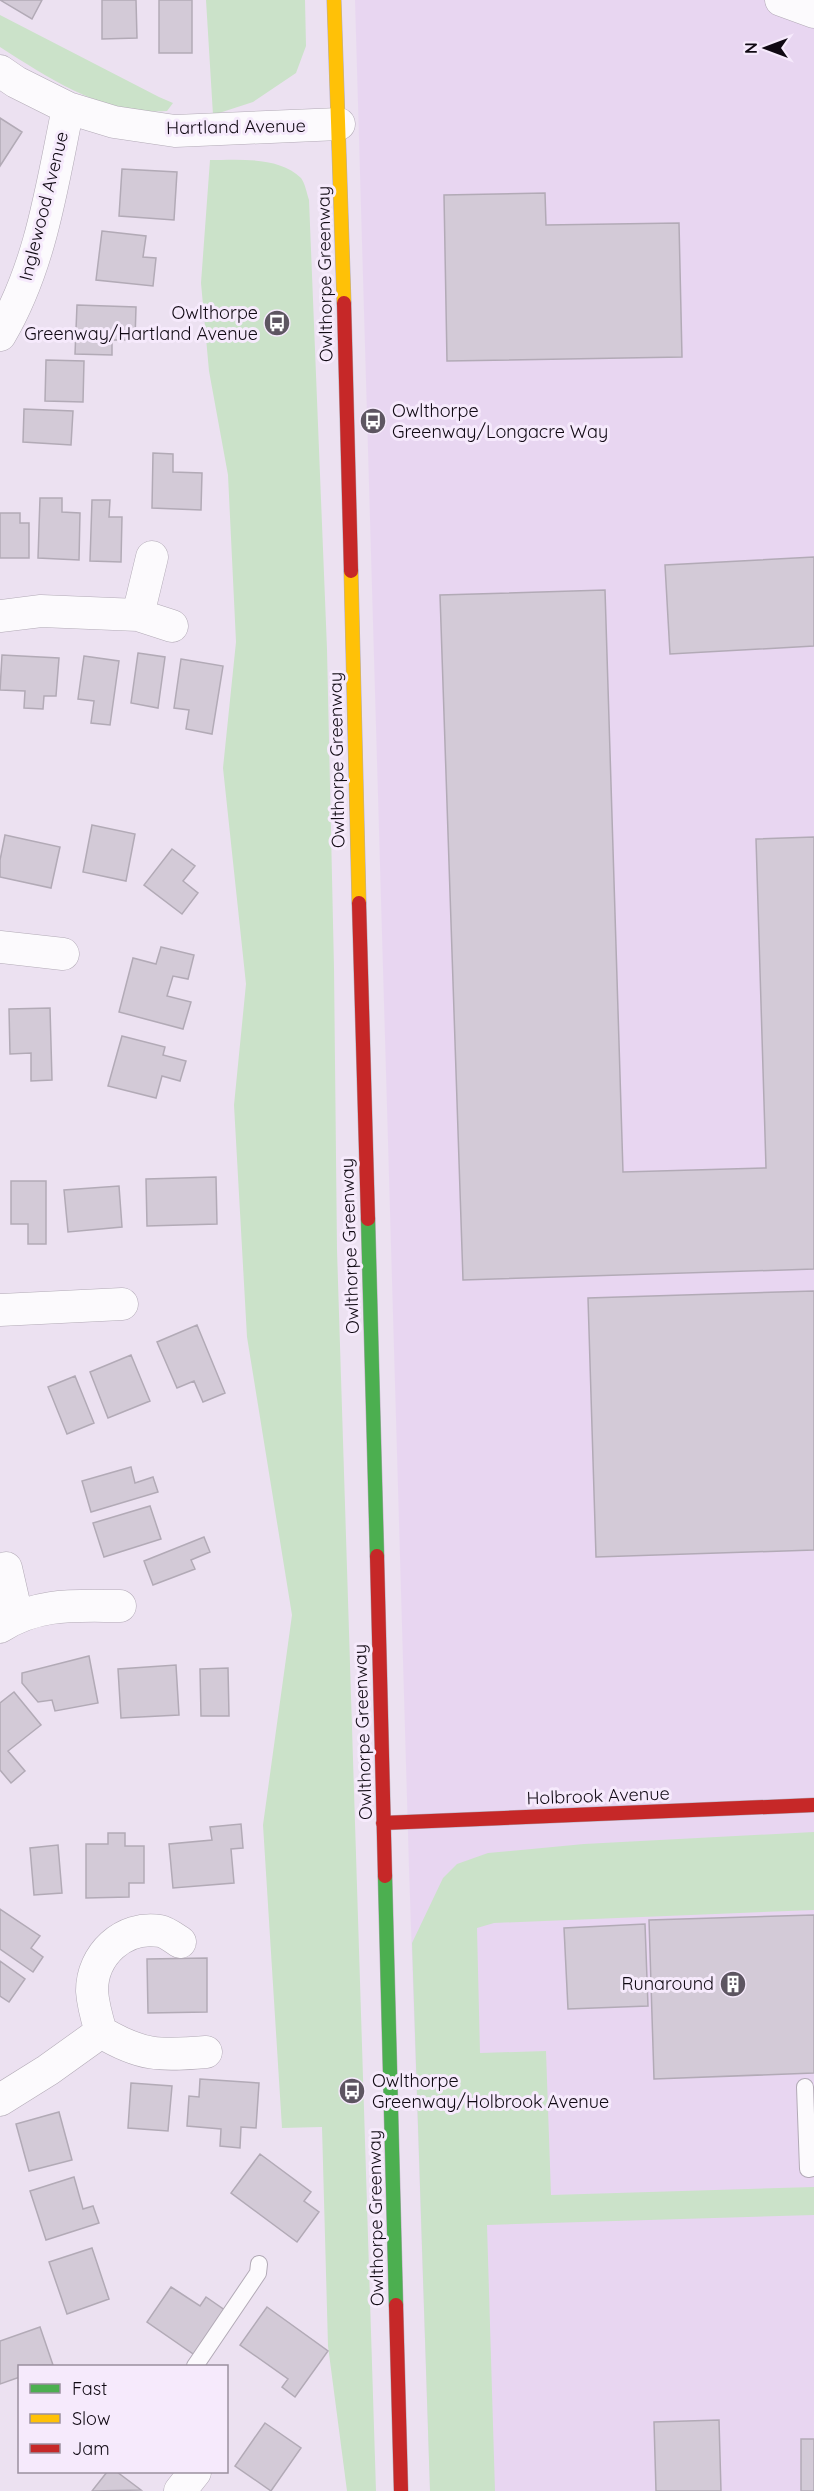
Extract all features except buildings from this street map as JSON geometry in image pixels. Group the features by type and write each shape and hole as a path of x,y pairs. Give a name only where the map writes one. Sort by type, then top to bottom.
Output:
{"street":[{"name":"Owlthorpe Greenway","path":"334,0 401,2491"},
{"path":"781,0 814,12"},
{"name":"Hartland Avenue","path":"0,71 16,82 68,108 114,122 175,131 339,124"},
{"name":"Inglewood Avenue","path":"0,335 16,309 32,267 68,108"},
{"path":"138,615 152,556"},
{"path":"0,616 41,611 138,615 172,626"},
{"path":"0,947 63,954"},
{"path":"0,1310 122,1304"},
{"path":"6,1568 8,1621 54,1606 120,1606"},
{"name":"Holbrook Avenue","path":"383,1823 814,1805"},
{"path":"180,1942 161,1931 135,1931 115,1942 97,1963 92,1990 101,2032 145,2053 171,2055 206,2052"},
{"path":"0,2100 56,2065 101,2032"},
{"path":"180,2491 194,2473"}],"lane":[{"path":"805,2087 808,2169 814,2168"},
{"path":"196,2365 258,2273 260,2264"}],"shaded area":[{"path":"355,0 814,0 814,2491 430,2491 409,1868"}],"green space":[{"path":"206,0 305,0 306,46 296,73 253,102 213,115"},
{"path":"0,15 173,103 167,111 122,108 58,83 0,47"},
{"path":"210,160 258,161 281,166 301,178 309,200 327,649 337,1250 376,2491 347,2491 328,2346 322,2127 282,2128 263,1825 292,1615 247,1337 234,1105 246,984 223,768 236,642 228,475 209,371 201,283"},
{"path":"814,1832 814,1910 494,1923 477,1928 480,2053 546,2051 551,2195 814,2187 814,2215 487,2225 495,2491 430,2491 412,1943 443,1878 457,1864 488,1853 584,1844"}],"traffic: fast":[{"path":"368,1219 377,1556"},
{"path":"385,1876 396,2305"}],"traffic: slow":[{"path":"334,0 344,303"},
{"path":"351,571 359,903"}],"traffic: jam":[{"path":"344,303 351,571"},
{"path":"359,903 368,1219"},
{"path":"377,1556 385,1876"},
{"path":"383,1823 814,1805"},
{"path":"396,2305 401,2491"}],"place":[{"name":"Owlthorpe Greenway/Hartland Avenue","path":"277,323"},
{"name":"Owlthorpe Greenway/Longacre Way","path":"373,421"},
{"name":"Runaround","path":"733,1984"},
{"name":"Owlthorpe Greenway/Holbrook Avenue","path":"352,2091"}]}
